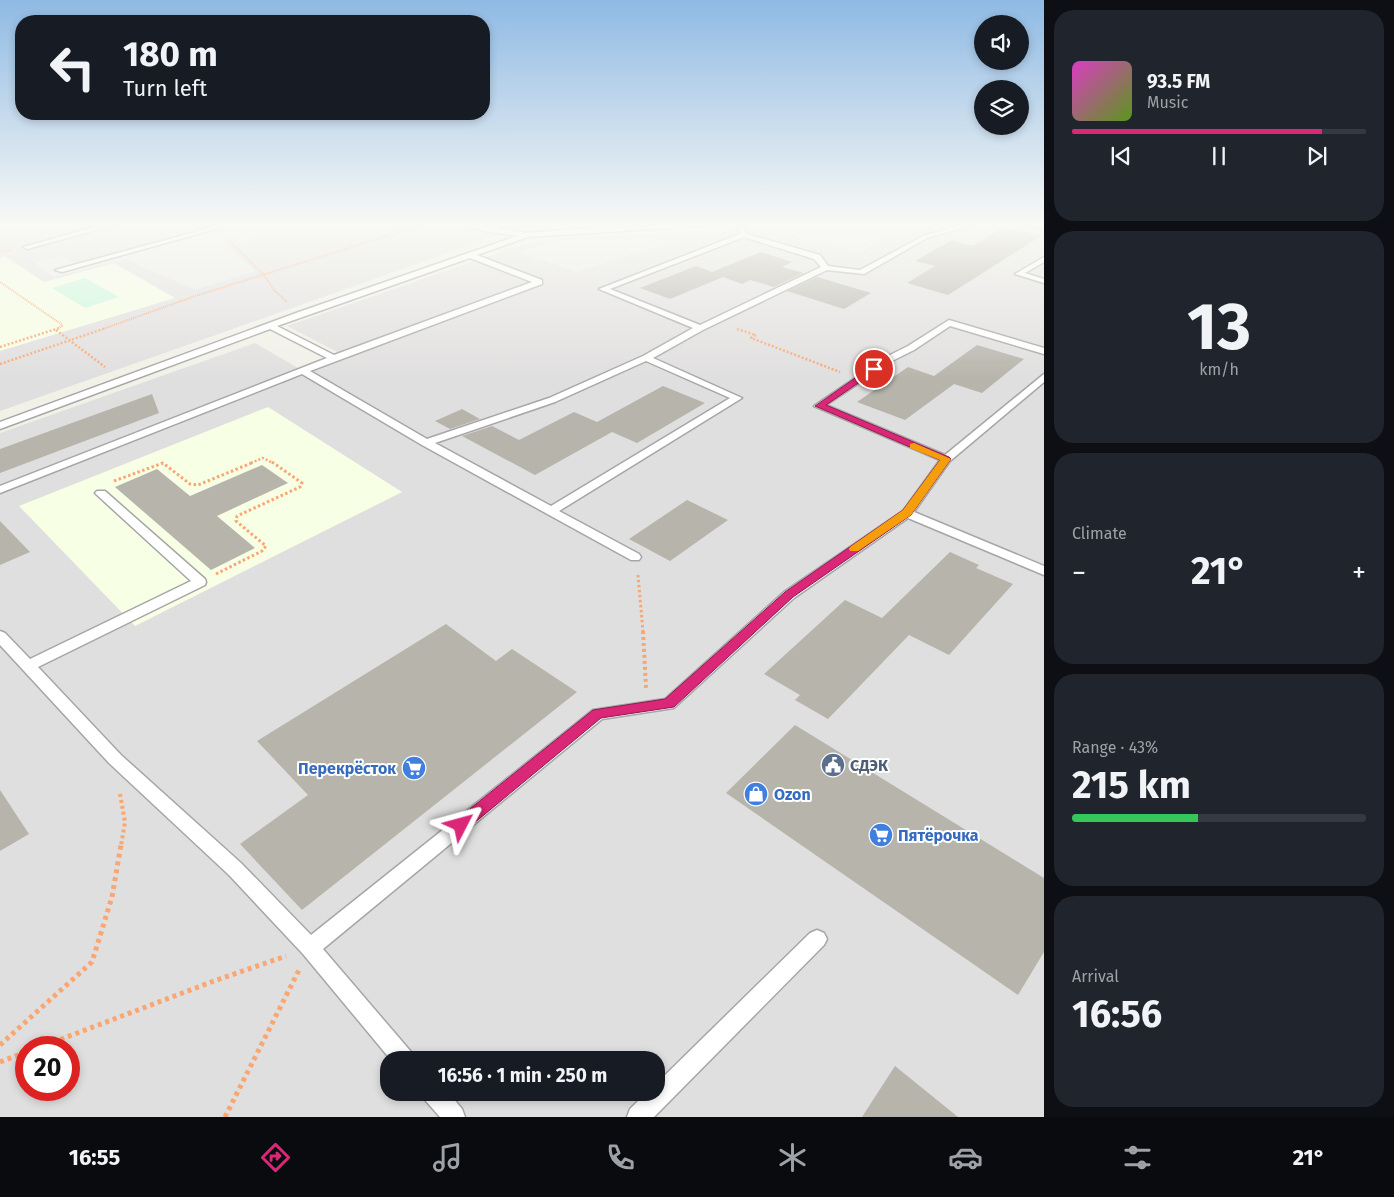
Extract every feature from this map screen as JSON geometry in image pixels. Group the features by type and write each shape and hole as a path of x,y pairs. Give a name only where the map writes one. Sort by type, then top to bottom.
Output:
{"lane":[{"path":"0,426 414,275"},
{"path":"0,490 334,358 539,282 521,275"},
{"path":"639,275 603,289 700,328"},
{"path":"426,443 552,400 646,358 700,328 811,275"},
{"path":"1023,275 1044,281"},
{"path":"946,459 819,406 889,359 911,348 949,323 1044,351"},
{"path":"271,326 334,358"},
{"path":"551,511 737,398 646,358"},
{"path":"303,371 426,443 635,557"},
{"path":"310,948 598,714 669,704 789,595 907,513 946,459 1044,377"},
{"path":"28,666 200,582 102,493"},
{"path":"907,513 1044,570"},
{"path":"0,636 115,759 235,869 310,948 397,1051"},
{"path":"638,1117 817,939"},
{"path":"441,1101 454,1117"}],"path":[{"path":"264,275 274,290 290,304"},
{"path":"0,364 196,296 264,275"},
{"path":"0,282 62,326 56,330 0,347"},
{"path":"716,321 756,336 751,338 860,379"},
{"path":"56,330 123,381"},
{"path":"102,493 99,491 100,487 160,463 193,486 266,458 302,484 300,487 239,515 236,518 265,543 265,549 200,582"},
{"path":"635,557 642,606 646,691"},
{"path":"0,1045 92,962 112,897 124,822 115,759"},
{"path":"70,1036 214,981 310,948"},
{"path":"225,1117 310,948"},
{"path":"0,1062 15,1056"}],"shaded area":[{"path":"0,275 385,275 0,411"},
{"path":"0,275 34,275 44,282 69,275 135,275 175,298 0,351"},
{"path":"162,275 242,275 195,290"},
{"path":"434,275 1044,275 1044,1117 0,1117 0,491 349,358 287,326"},
{"path":"255,343 303,371 0,490 0,433"},
{"path":"268,407 402,492 135,626 19,506"}],"green space":[{"path":"85,278 119,297 85,308 52,288"}],"building":[{"path":"673,275 799,275 774,287 750,280 742,284 723,277 670,299 640,288"},
{"path":"920,275 979,275 948,295 907,283"},
{"path":"817,277 871,293 844,309 787,291"},
{"path":"977,345 1024,359 982,393 954,384 905,420 857,402 908,367 934,376"},
{"path":"663,386 705,403 637,443 612,432 535,475 462,436 492,426 519,440 574,412 597,422"},
{"path":"152,394 159,413 0,473 0,449"},
{"path":"462,409 480,419 450,429 435,421"},
{"path":"262,465 288,483 217,516 255,548 211,570 115,487 157,469 190,496"},
{"path":"687,500 728,520 670,561 629,539"},
{"path":"0,521 30,552 0,565"},
{"path":"950,552 979,565 976,568 1013,584 949,655 909,635 828,719 795,700 800,695 764,674 845,600 882,618"},
{"name":"Перекрёсток","path":"446,624 496,661 512,649 577,692 302,910 240,844 308,795 257,741"},
{"name":"Пятёрочка","path":"795,725 1044,878 1044,952 1018,995 726,793"},
{"path":"0,790 29,834 0,851"},
{"path":"895,1066 958,1117 862,1117"}],"slow traffic":[{"path":"854,549 907,513 946,459 914,446"}],"place":[{"name":"СДЭК","path":"833,765"},
{"name":"Перекрёсток","path":"414,768"},
{"name":"Ozon","path":"756,794"},
{"name":"Пятёрочка","path":"881,835"}],"route":[{"path":"461,825 598,714 669,704 789,595 907,513 946,459 819,406 874,369"}]}
